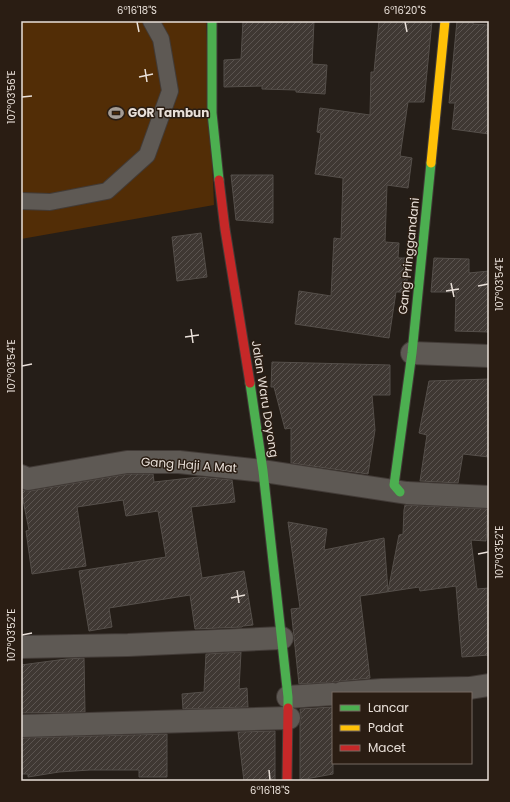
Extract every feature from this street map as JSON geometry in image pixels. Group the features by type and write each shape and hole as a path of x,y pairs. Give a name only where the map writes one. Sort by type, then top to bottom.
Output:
{"street":[{"name":"Jalan Waru Doyong","path":"212,21 212,113 219,178 225,229 264,471 289,708 287,781"},
{"name":"Gang Pringgandani","path":"400,492 394,484 412,353 445,21"},
{"path":"412,353 489,356"},
{"name":"Gang Haji A Mat","path":"21,476 28,479 127,462 179,462 264,471 400,492 489,497"},
{"path":"21,647 135,645 282,638"},
{"path":"355,692 470,688 489,685"},
{"path":"21,726 289,708 332,694"}],"lane":[{"path":"21,201 50,202 107,191 147,156 170,91 161,39 151,21"}],"shaded area":[{"name":"GOR Tambun","path":"21,21 206,21 214,205 21,239"}],"building":[{"path":"243,21 314,21 312,64 327,65 325,94 296,92 296,90 262,89 262,86 224,87 224,60 241,59"},
{"path":"379,21 432,21 424,102 408,102 400,156 412,158 408,188 387,185 385,242 399,243 398,258 409,258 406,292 396,292 389,338 295,324 299,291 331,296 334,238 341,239 343,178 315,174 321,133 317,132 320,108 370,115 371,72 374,72"},
{"path":"457,21 473,21 473,24 489,25 489,134 452,129 455,103 449,103"},
{"path":"231,175 273,175 273,223 236,220"},
{"path":"201,233 207,277 177,281 172,237"},
{"path":"434,258 469,259 469,273 489,271 489,332 455,331 456,292 431,292"},
{"path":"272,362 390,365 390,395 372,395 375,430 368,474 291,463 291,428 285,429 274,387 271,387"},
{"path":"489,379 489,457 463,454 458,483 420,481 427,435 419,433 429,381"},
{"path":"128,474 153,474 154,482 199,477 232,480 235,502 191,507 202,578 244,571 253,625 242,627 195,629 190,595 109,608 112,627 89,631 79,571 166,557 158,511 126,516 123,500 77,507 86,566 32,574 26,531 29,530 21,490 30,491"},
{"path":"405,505 488,509 486,541 471,540 477,589 489,588 489,655 462,657 456,586 420,591 419,587 360,596 370,678 299,684 291,609 300,608 288,522 327,529 324,550 384,538 388,591 399,535 403,534"},
{"path":"241,652 239,689 247,688 248,707 183,709 182,694 204,692 206,654"},
{"path":"84,658 85,712 21,713 21,665"},
{"path":"332,707 333,774 300,780 300,709"},
{"path":"275,731 275,781 244,781 238,732"},
{"path":"167,734 167,777 139,777 139,770 90,770 59,772 28,777 28,774 21,774 21,738"}],"traffic: fast":[{"path":"212,21 212,113 219,180"},
{"path":"400,492 394,485 412,353 431,163"},
{"path":"250,383 263,471 288,708"}],"traffic: slow":[{"path":"431,163 445,21"}],"traffic: jam":[{"path":"219,180 225,229 250,383"},
{"path":"287,781 288,708"}],"place":[{"name":"GOR Tambun","path":"116,113"}]}
